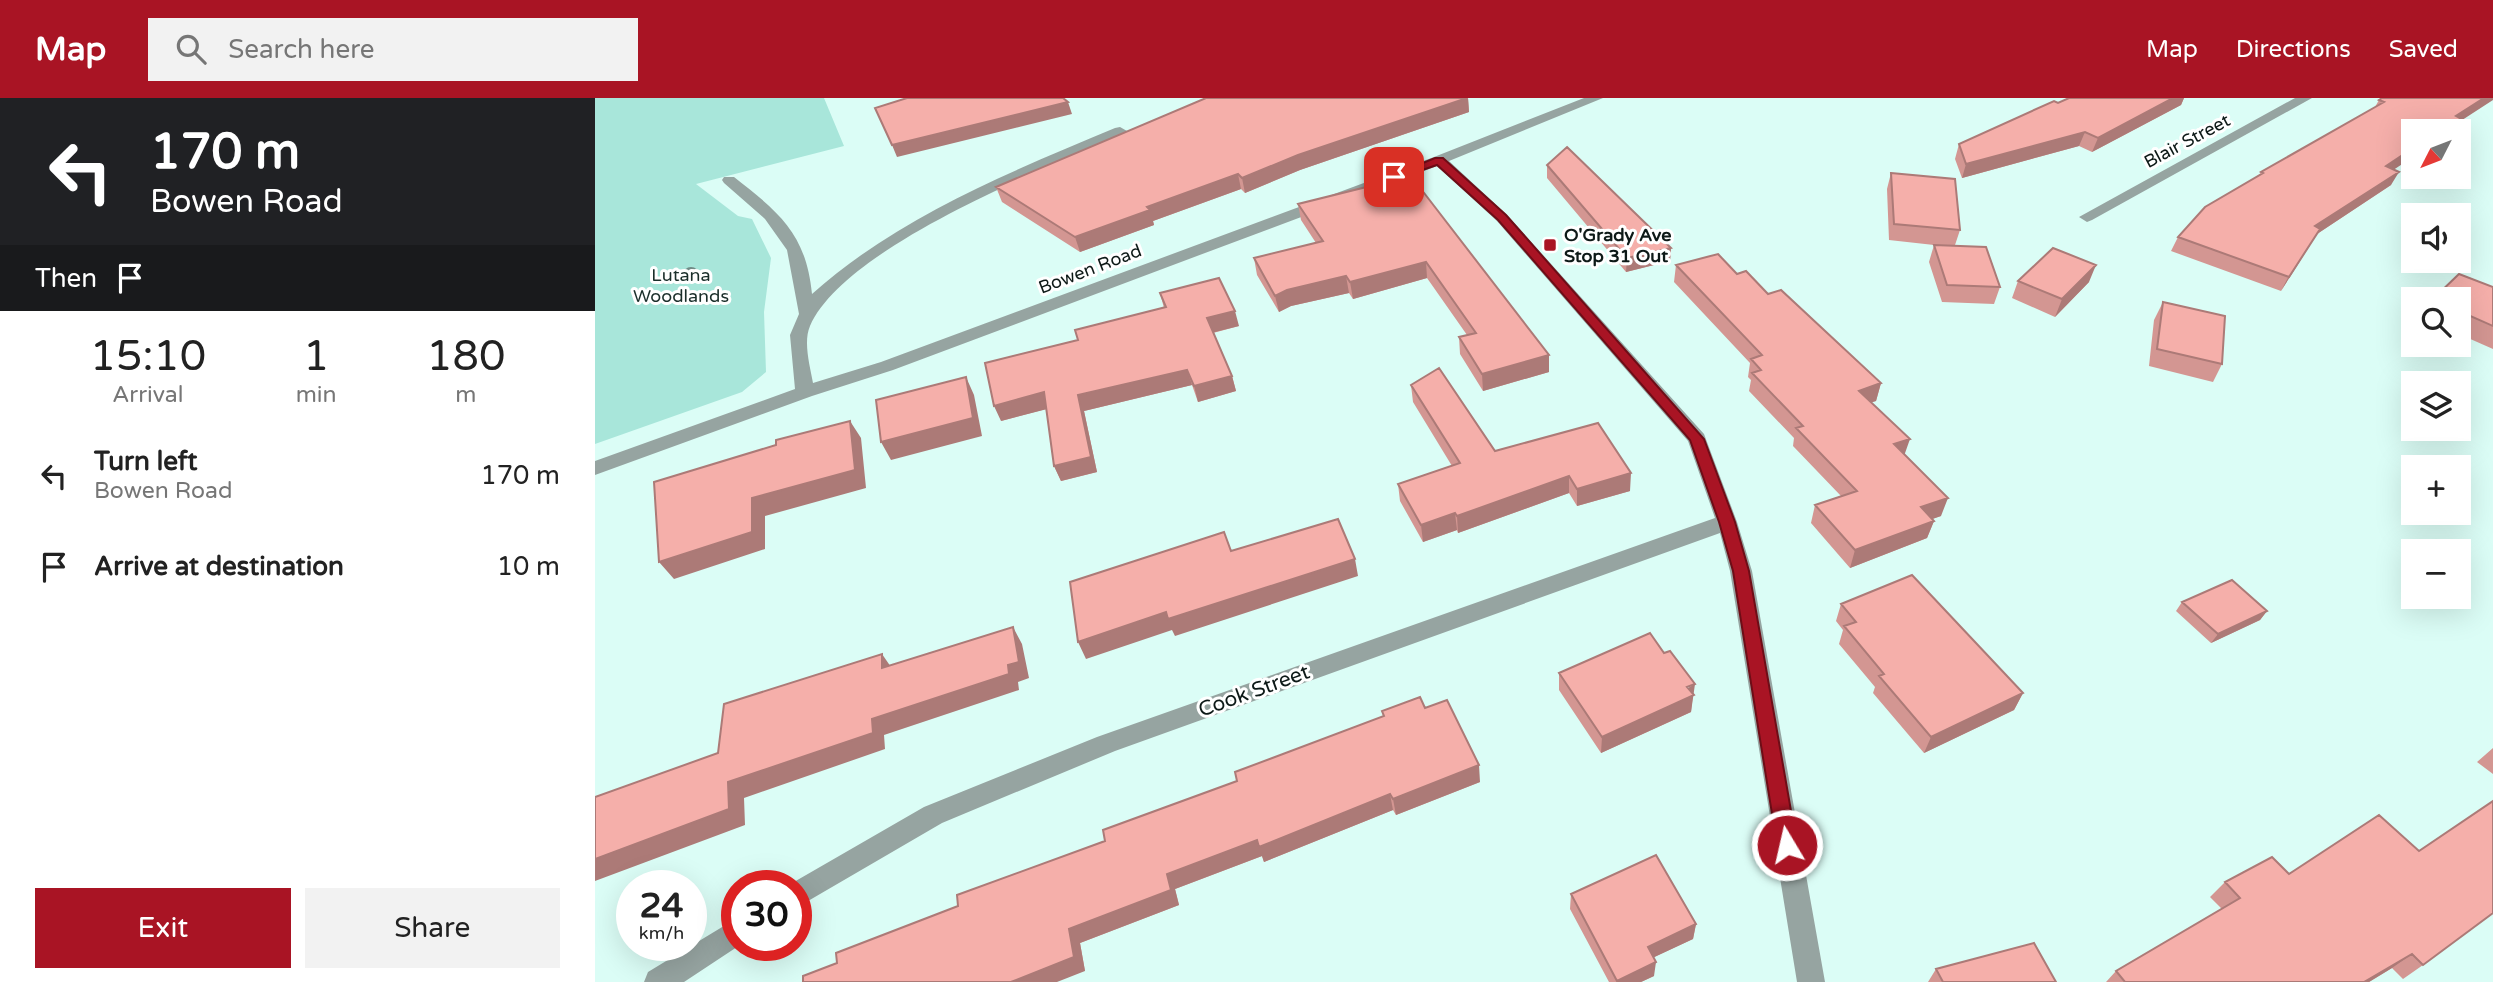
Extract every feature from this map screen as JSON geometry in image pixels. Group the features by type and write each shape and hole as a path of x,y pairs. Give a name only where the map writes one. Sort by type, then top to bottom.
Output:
{"street":[{"name":"Bowen Road","path":"595,468 805,391 887,366 1439,160 1596,98"},
{"name":"Blair Street","path":"2087,217 2305,98"},
{"path":"805,391 799,329 806,312 823,289 864,257 1023,172 1120,131"},
{"path":"1439,160 1502,218 1697,439 1727,522 1741,571 1811,982"},
{"path":"729,180 756,202 783,230 799,260 806,312"},
{"name":"Cook Street","path":"812,886 933,815 1094,749 1727,522"},
{"path":"657,982 721,941"}],"green space":[{"name":"Lutana Woodlands","path":"595,98 824,98 844,146 696,184 738,216 752,219 771,258 764,312 766,372 742,392 595,444"}],"building":[{"path":"907,98 1063,98 1068,102 892,145 875,108"},
{"path":"1206,98 1467,98 1298,155 1242,178 1238,174 1075,237 996,187"},
{"path":"2069,98 2173,98 2098,138 2085,132 1966,164 1959,144 2054,101 2058,103"},
{"path":"2484,98 2456,116 2458,119 2401,119 2401,156 2386,166 2399,172 2315,226 2320,229 2289,277 2178,237 2205,207 2384,102 2379,100"},
{"path":"1567,147 1671,248 1627,258 1547,165"},
{"path":"1891,173 1955,179 1960,230 1894,224"},
{"path":"1411,176 1549,355 1482,374 1459,337 1476,333 1426,262 1350,282 1346,276 1287,290 1275,296 1254,258 1323,241 1298,204"},
{"path":"1934,245 1986,247 2000,287 1947,285"},
{"path":"2053,248 2096,265 2062,299 2018,281"},
{"path":"1718,254 1737,274 1746,271 1768,294 1781,290 1881,383 1859,391 1910,439 1894,444 1948,498 1921,507 1934,521 1855,550 1815,505 1857,491 1796,428 1803,426 1752,373 1761,370 1751,359 1762,355 1676,265"},
{"path":"2459,274 2493,287 2493,326 2471,316 2471,287 2445,287"},
{"path":"1219,278 1235,311 1207,318 1232,376 1194,386 1187,370 1078,395 1091,457 1054,466 1044,392 994,406 985,363 1078,340 1075,330 1166,307 1160,293"},
{"path":"2163,302 2225,316 2222,364 2157,349"},
{"path":"1439,368 1495,451 1598,423 1631,473 1577,489 1569,476 1457,516 1455,513 1421,525 1398,484 1460,463 1411,385"},
{"path":"966,377 973,418 881,442 876,400"},
{"path":"850,421 855,470 752,498 752,532 659,562 654,482 776,445 776,440"},
{"path":"1338,519 1355,559 1168,619 1166,612 1078,642 1070,582 1224,532 1231,551"},
{"path":"1912,575 2023,693 1931,737 1879,676 1884,674 1844,626 1856,622 1841,604"},
{"path":"2232,580 2267,611 2218,634 2182,602"},
{"path":"1013,627 1019,662 1008,665 1009,674 872,719 873,733 728,782 729,809 595,859 595,797 718,753 724,704 882,654 882,668"},
{"path":"1650,633 1664,653 1670,651 1695,684 1687,687 1694,695 1602,737 1559,673"},
{"path":"1420,697 1425,708 1447,700 1479,765 1393,799 1390,794 1259,847 1257,840 1167,874 1171,890 1069,929 1074,957 1011,982 803,982 803,976 837,963 836,953 958,906 957,895 1105,841 1103,830 1237,781 1235,772 1384,716 1382,711"},
{"path":"2493,801 2493,913 2423,965 2412,954 2364,982 2125,982 2116,971 2240,898 2225,882 2272,857 2289,874 2379,815 2419,851"},
{"path":"1656,855 1696,924 1648,947 1656,962 1617,981 1571,894"},
{"path":"2034,943 2056,982 1943,982 1936,969"}],"place":[{"name":"O'Grady Ave Stop 31 Out","path":"1550,245"}],"route":[{"path":"1394,177 1439,160 1492,206 1697,439 1727,522 1741,571 1787,845"}]}
